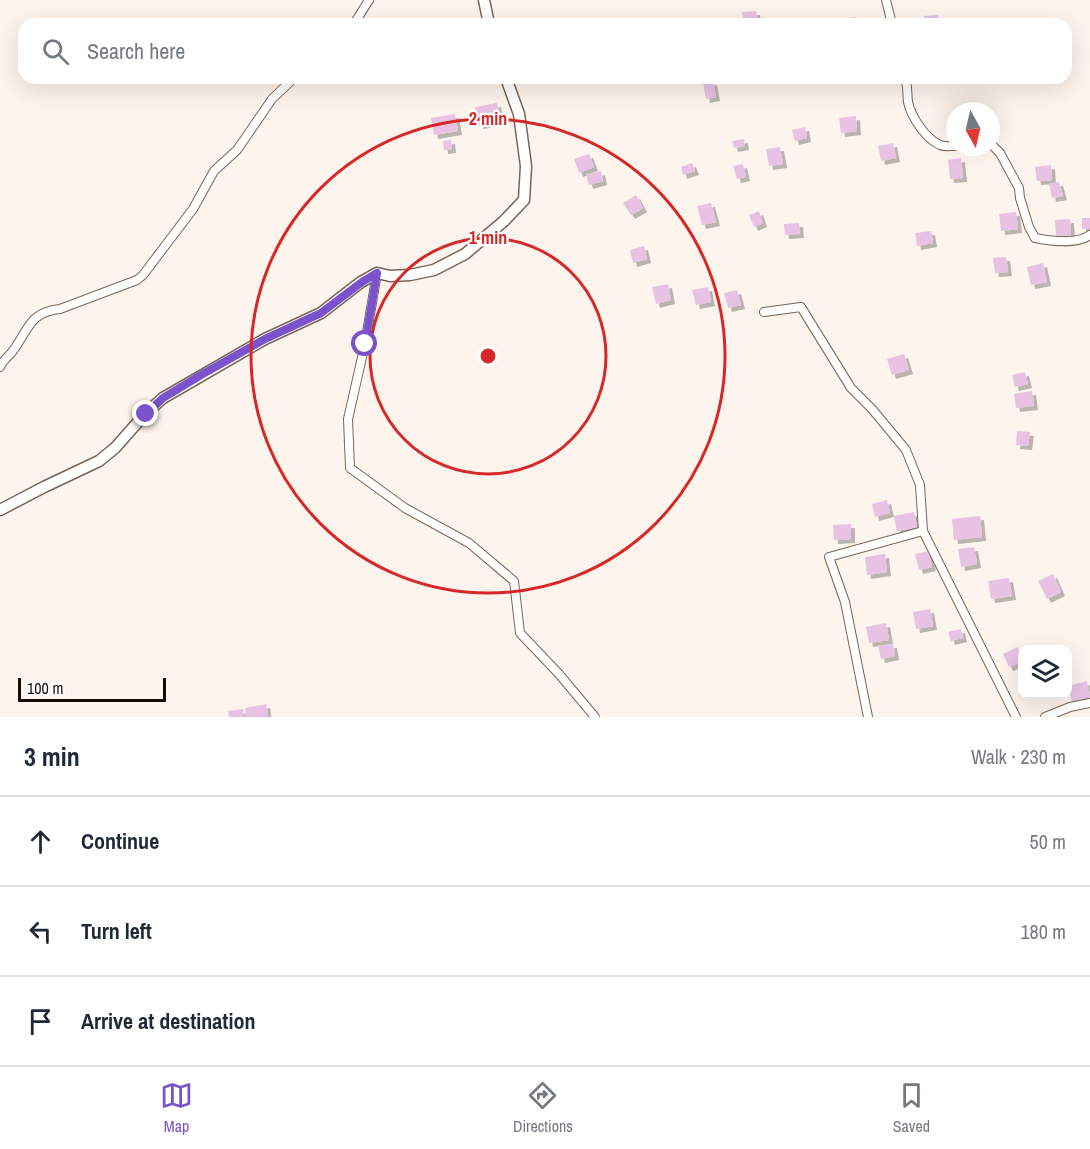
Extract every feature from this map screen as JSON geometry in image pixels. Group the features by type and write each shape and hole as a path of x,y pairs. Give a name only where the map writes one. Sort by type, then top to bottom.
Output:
{"street":[{"path":"358,18 369,0"},
{"path":"484,0 488,18"},
{"path":"886,0 890,18"},
{"path":"0,367 26,328 48,310 60,309 137,280 143,275 193,209 214,171 237,150 272,99 288,84"},
{"path":"0,510 99,461 115,448 163,398 265,339 321,313 377,273 390,276 434,270 465,254 524,200 526,166 519,114 508,84"},
{"path":"907,84 909,104 922,129 933,140 946,146"},
{"path":"1000,153 1019,188 1029,227 1035,238 1070,240 1090,235"},
{"path":"377,273 365,344 348,419 350,468 405,507 469,543 514,581 520,633 595,717"},
{"path":"764,312 801,307 851,388 906,450 920,485 923,531 1016,717"},
{"path":"868,717 845,602 829,557 923,531"},
{"path":"1045,717 1070,707 1090,703"}],"building":[{"path":"756,11 757,18 743,18 742,12"},
{"path":"938,15 938,18 924,18 924,16"},
{"path":"703,84 714,84 716,97 706,99"},
{"path":"497,103 501,121 479,125 475,107"},
{"path":"455,114 458,131 434,135 431,118"},
{"path":"856,116 857,131 841,133 839,118"},
{"path":"805,127 807,138 795,141 792,130"},
{"path":"744,139 745,146 734,148 732,141"},
{"path":"451,140 452,149 444,150 443,141"},
{"path":"893,143 896,158 881,161 878,146"},
{"path":"780,147 783,164 769,166 766,149"},
{"path":"589,154 594,167 579,173 574,159"},
{"path":"961,158 963,178 950,179 948,160"},
{"path":"692,163 695,171 683,175 681,167"},
{"path":"743,164 746,177 737,179 733,166"},
{"path":"1051,165 1052,180 1037,181 1035,167"},
{"path":"601,171 603,181 589,185 586,175"},
{"path":"1059,182 1063,196 1052,198 1049,184"},
{"path":"636,195 643,208 631,215 623,203"},
{"path":"711,203 716,222 702,225 697,206"},
{"path":"759,211 763,223 754,227 749,215"},
{"path":"1016,212 1018,229 1001,231 999,214"},
{"path":"1082,218 1090,218 1090,229 1082,229"},
{"path":"1070,219 1071,235 1056,236 1055,220"},
{"path":"799,223 800,234 785,235 784,224"},
{"path":"931,231 933,243 917,246 915,233"},
{"path":"644,246 647,259 633,263 630,250"},
{"path":"1006,257 1008,272 995,273 993,258"},
{"path":"1043,263 1047,282 1031,285 1027,267"},
{"path":"668,284 671,300 656,304 652,287"},
{"path":"708,287 711,302 696,305 692,290"},
{"path":"737,290 741,305 728,308 724,293"},
{"path":"904,354 909,370 892,375 887,359"},
{"path":"1025,372 1028,384 1015,387 1012,375"},
{"path":"1032,391 1034,406 1016,408 1014,394"},
{"path":"1017,431 1030,432 1028,446 1016,445"},
{"path":"887,500 890,513 875,517 872,504"},
{"path":"914,512 917,527 897,531 894,516"},
{"path":"980,516 982,537 954,540 952,519"},
{"path":"851,524 851,539 834,540 833,525"},
{"path":"974,547 977,564 961,567 958,549"},
{"path":"928,551 932,567 919,570 915,554"},
{"path":"885,554 887,572 867,575 865,557"},
{"path":"1053,574 1061,592 1047,599 1038,581"},
{"path":"1009,578 1012,596 991,599 988,581"},
{"path":"930,609 933,626 916,629 913,612"},
{"path":"886,623 889,640 869,643 866,627"},
{"path":"961,629 963,638 951,641 948,632"},
{"path":"893,644 895,656 881,659 878,646"},
{"path":"1018,647 1018,664 1009,667 1003,654"},
{"path":"1087,681 1090,697 1072,702 1072,685"},
{"path":"266,704 268,717 246,717 245,708"},
{"path":"243,709 244,717 229,717 228,711"}],"route":[{"path":"146,414 163,398 201,375 265,339 321,313 377,273 365,344"}]}
